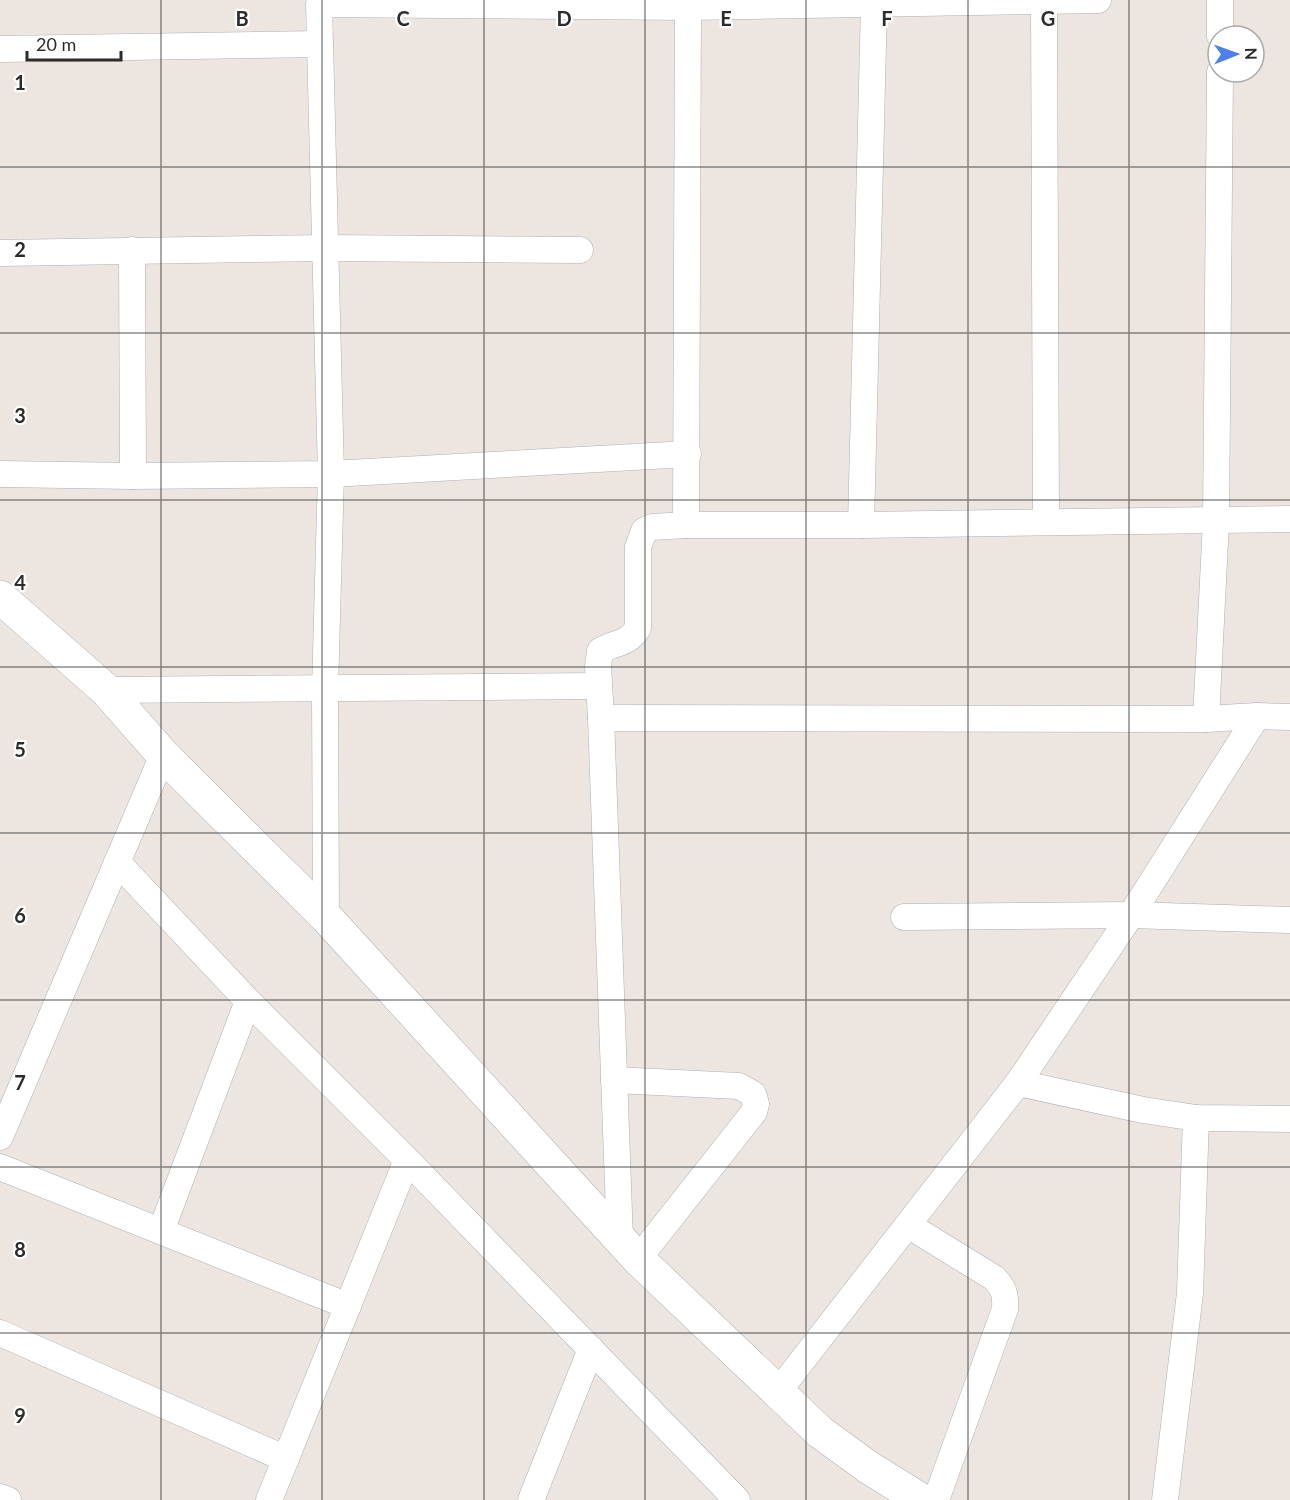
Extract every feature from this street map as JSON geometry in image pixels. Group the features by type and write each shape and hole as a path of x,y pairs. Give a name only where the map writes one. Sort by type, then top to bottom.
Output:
{"street":[{"path":"326,917 325,689 331,474 319,2 688,7 797,3 1098,0"},
{"path":"1220,0 1220,24"},
{"path":"1044,1 1046,522"},
{"path":"861,525 874,4"},
{"path":"686,525 688,7"},
{"path":"0,49 320,44"},
{"path":"1206,719 1216,522 1220,84"},
{"path":"0,254 325,248 580,250"},
{"path":"132,250 133,477"},
{"path":"0,474 133,477 331,474 688,454"},
{"path":"629,1249 614,1080 598,666 600,651 607,646 627,642 638,628 638,547 644,531 652,527 686,525 1216,522 1290,519"},
{"path":"0,597 106,690 163,755 326,917 629,1249 820,1432 868,1467 921,1500"},
{"path":"106,690 600,686"},
{"path":"777,1393 1018,1083 1131,915 1257,716"},
{"path":"601,718 1206,719 1290,717"},
{"path":"0,1137 163,755"},
{"path":"117,862 248,1001 407,1160 737,1500"},
{"path":"904,917 1131,915 1290,920"},
{"path":"161,1231 248,1001"},
{"path":"614,1080 739,1086 753,1094 756,1104 754,1112 629,1249"},
{"path":"1018,1083 1143,1110 1196,1118 1290,1119"},
{"path":"1165,1500 1190,1293 1196,1118"},
{"path":"269,1500 407,1160"},
{"path":"0,1167 348,1306"},
{"path":"908,1225 994,1278 1003,1287 1006,1297 1005,1309 936,1500"},
{"path":"0,1334 286,1459"},
{"path":"531,1500 591,1349"},
{"path":"0,1497 8,1500"}]}
